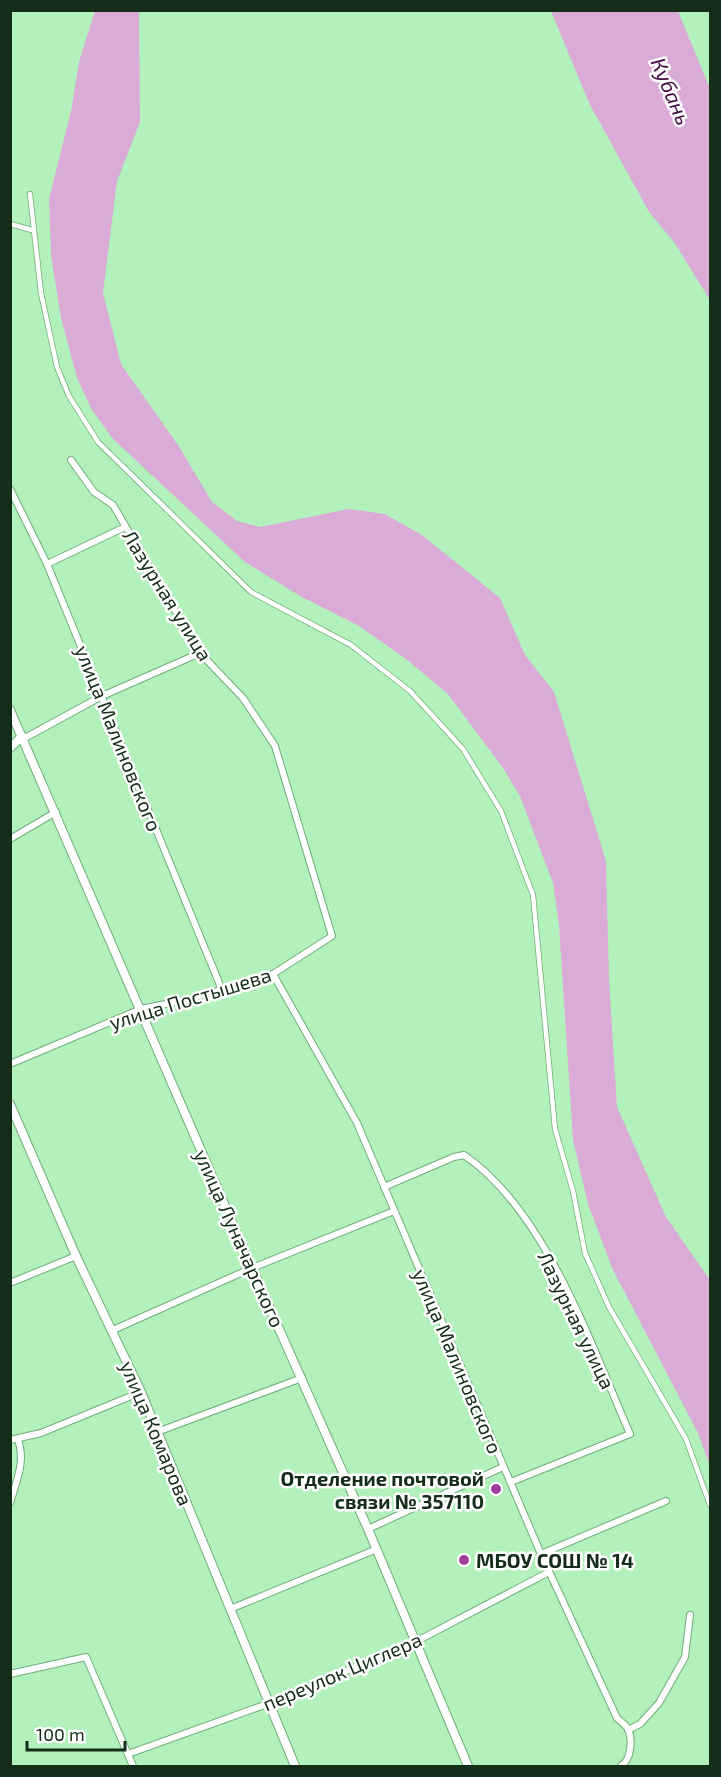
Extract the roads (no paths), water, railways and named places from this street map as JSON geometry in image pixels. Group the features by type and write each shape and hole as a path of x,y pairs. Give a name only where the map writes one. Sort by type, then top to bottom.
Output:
{"street":[{"path":"30,195 32,230 48,334 57,367 69,396 98,442 251,592 351,645 410,691 463,749 501,811 533,895 555,1129 573,1191 585,1253 609,1307 686,1439 711,1505"},
{"path":"10,224 32,230"},
{"name":"Лазурная улица","path":"71,460 94,492 113,505 200,653 243,698 275,746 332,936"},
{"name":"улица Малиновского","path":"10,489 47,564 222,990"},
{"path":"47,564 125,526"},
{"path":"10,748 22,738 102,696 200,653"},
{"name":"улица Луначарского","path":"10,710 252,1268 377,1549 468,1767"},
{"path":"10,839 56,812"},
{"name":"улица Постышева","path":"10,1064 141,1009 222,990 273,974 332,936"},
{"name":"улица Малиновского","path":"273,974 357,1123 549,1572 617,1718 628,1730 630,1752 621,1767"},
{"name":"улица Комарова","path":"10,1104 76,1256 141,1392 295,1767"},
{"name":"Лазурная улица","path":"384,1186 464,1155 517,1205 568,1293 630,1434 511,1482"},
{"path":"113,1330 252,1268 394,1211"},
{"path":"10,1283 76,1256"},
{"path":"157,1432 302,1378"},
{"path":"10,1440 41,1434 141,1392"},
{"path":"10,1503 21,1464 22,1450 18,1440"},
{"path":"368,1529 503,1467"},
{"path":"541,1554 666,1501"},
{"path":"230,1609 377,1549"},
{"name":"переулок Циглера","path":"128,1754 270,1703 415,1642 549,1572"},
{"path":"628,1730 640,1724 658,1703 685,1657 690,1615"},
{"path":"10,1674 86,1657 134,1767"}],"water":[{"path":"95,11 139,11 140,122 117,181 103,293 121,364 180,448 212,502 237,521 260,527 349,509 385,514 422,535 500,598 525,655 554,692 606,861 609,980 617,1107 666,1217 710,1280 710,1467 698,1433 613,1270 588,1204 573,1140 559,925 553,883 520,796 503,768 448,694 406,659 359,626 300,596 245,562 113,439 92,410 77,378 61,318 51,256 49,199 71,111 79,62"},
{"name":"Кубань","path":"551,11 678,11 710,89 710,300 674,242 649,212 589,103"}],"place":[{"name":"Отделение почтовой связи № 357110","path":"496,1489"},
{"name":"МБОУ СОШ № 14","path":"464,1560"}]}
